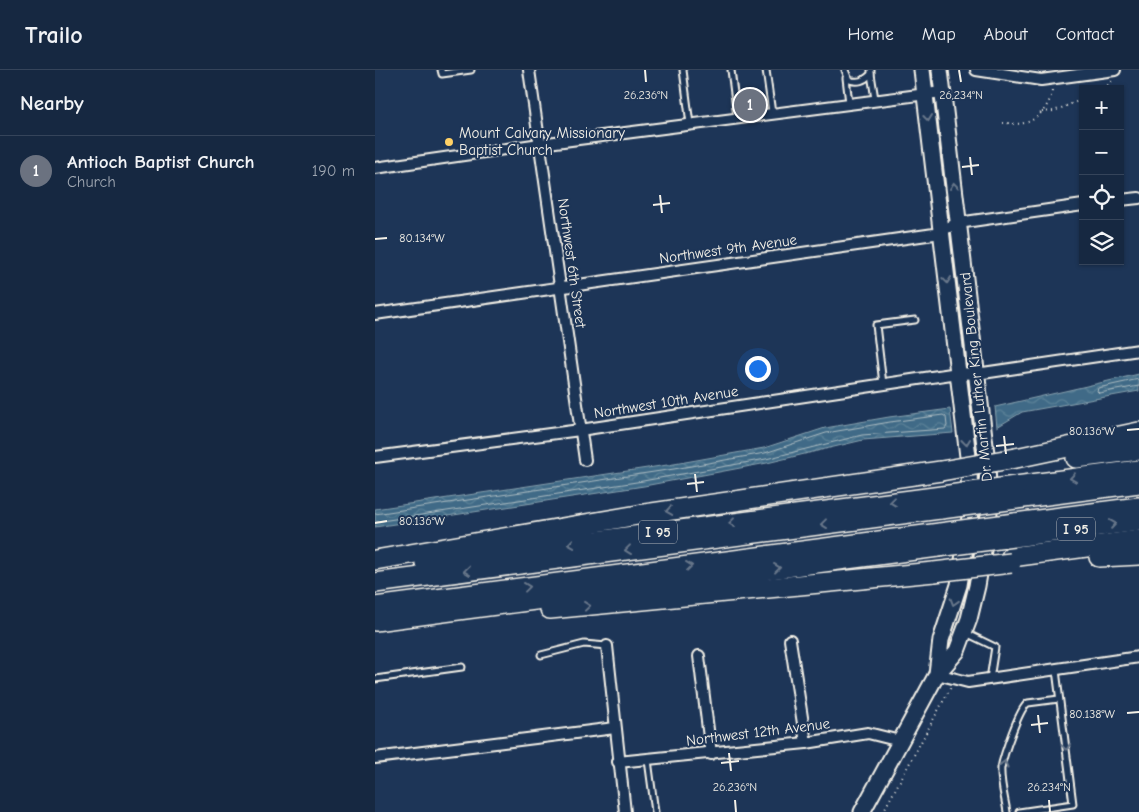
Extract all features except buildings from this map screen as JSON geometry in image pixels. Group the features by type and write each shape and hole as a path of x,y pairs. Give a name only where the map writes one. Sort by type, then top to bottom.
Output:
{"highway":[{"path":"1016,462 1139,432"},
{"path":"375,560 638,516 857,484 941,474 1016,462 1139,450"},
{"name":"I 95","path":"375,570 1016,493 1139,470"},
{"path":"1016,493 1139,483"},
{"path":"375,583 942,502"},
{"path":"1014,530 1139,506"},
{"name":"I 95","path":"375,621 1014,530 1139,521"},
{"path":"375,606 939,540"},
{"path":"434,613 575,608 857,579 1011,560 1139,540"},
{"path":"1011,560 1139,555"}],"main road":[{"name":"Dr. Martin Luther King Boulevard","path":"922,70 969,465 970,517 959,585 941,640 937,674"},
{"name":"Dr. Martin Luther King Boulevard","path":"862,812 937,674 957,652 977,586 989,514 987,462 940,70"}],"street":[{"name":"Northwest 6th Street","path":"529,70 585,460"},
{"path":"976,70 1041,80 1115,70"},
{"path":"375,168 875,99 943,92"},
{"path":"1124,200 1139,198"},
{"name":"Northwest 9th Avenue","path":"375,314 941,232 958,223 1079,207"},
{"name":"Northwest 10th Avenue","path":"375,456 580,430 958,373 976,374 1139,350"},
{"path":"790,640 806,743"},
{"path":"607,646 625,812"},
{"path":"699,656 711,754"},
{"path":"937,674 968,682 1139,657"},
{"path":"375,758 615,728"},
{"name":"Northwest 12th Avenue","path":"619,762 806,743 868,733 901,741"}],"lane":[{"path":"441,70 442,74 471,70"},
{"path":"683,70 690,124"},
{"path":"731,70 737,118"},
{"path":"766,70 772,113"},
{"path":"845,70 849,103"},
{"path":"846,78 858,82 871,72 875,99"},
{"path":"883,385 876,325 915,320"},
{"path":"964,632 995,647 990,679"},
{"path":"541,656 584,644 607,646"},
{"path":"375,679 462,668"},
{"path":"1019,812 1073,804 1056,670"},
{"path":"1007,812 1001,769 1019,714 1024,705 1028,703 1059,699"},
{"path":"648,760 655,812"}],"path":[{"path":"1003,123 1024,124 1043,112 1053,96 1052,79"},
{"path":"1043,112 1054,111 1079,101"}],"water":[{"path":"1139,374 1139,391 1022,412 997,427 995,407"},
{"path":"950,409 953,433 863,440 767,463 644,486 375,527 375,509 674,464 764,448 825,428"}],"place":[{"name":"Antioch Baptist Church","path":"750,105"},
{"name":"Mount Calvary Missionary Baptist Church","path":"449,142"}]}
